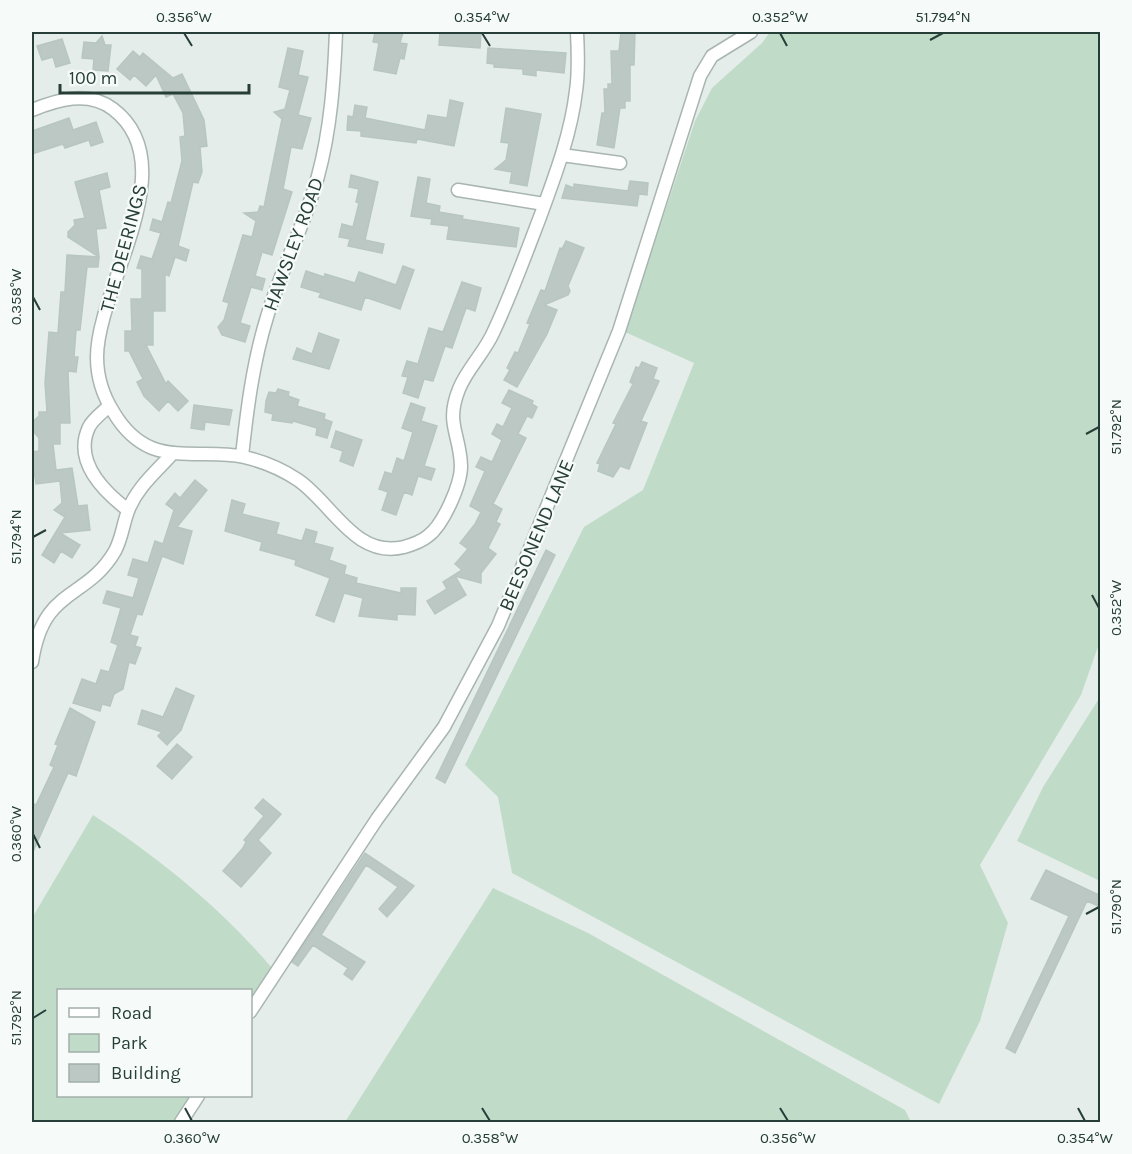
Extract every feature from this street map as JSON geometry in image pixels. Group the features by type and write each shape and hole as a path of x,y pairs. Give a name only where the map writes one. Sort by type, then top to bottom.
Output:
{"street":[{"name":"HAWSLEY ROAD","path":"242,456 249,405 267,316 307,211 324,151 333,95 336,32"},
{"name":"THE DEERINGS","path":"32,110 59,100 78,98 106,104 116,111 131,129 141,156 142,179 133,226 101,330 97,355 98,378 109,406 135,438 152,448 173,453 242,456 271,466 299,481 362,542 389,548 402,548 429,536 452,501 458,484 461,466 452,423 454,402 460,385 492,337 562,155 577,89 577,32"},
{"name":"BEESONEND LANE","path":"252,1009 377,819 444,727 498,626 620,331 700,76 712,56 751,32"},
{"path":"562,155 620,163"},
{"path":"458,190 544,204"},
{"path":"109,406 90,425 85,441 86,457 93,475 105,492 128,510"},
{"path":"32,662 35,637 53,607 105,564 121,537 128,510 148,479 173,453"},
{"path":"181,1122 197,1097"}],"green space":[{"path":"770,32 1100,32 1100,641 1081,695 980,865 1008,923 980,1021 939,1104 512,873 498,797 465,765 584,527 643,490 694,363 625,332 695,121 712,88 762,43"},
{"path":"1100,697 1100,881 1017,841 1043,787"},
{"path":"93,815 141,848 188,885 231,924 271,967 252,998 252,989 57,989 57,1097 191,1097 176,1122 32,1122 32,918"},
{"path":"493,888 588,933 905,1110 911,1122 345,1122"}],"building":[{"path":"375,32 403,32 400,43 407,44 404,59 400,58 396,74 374,70 379,43 373,42"},
{"path":"440,32 481,33 480,48 439,45"},
{"path":"621,32 635,32 634,65 630,65 630,101 625,101 625,108 620,108 614,148 597,145 602,113 605,113 604,89 608,89 608,84 612,84 611,51 619,51"},
{"path":"102,36 105,45 111,45 108,71 93,70 94,59 82,58 84,42 96,43"},
{"path":"62,39 70,63 56,67 53,57 42,60 37,46"},
{"path":"288,48 303,51 298,75 308,77 298,115 311,118 302,149 291,147 283,189 292,192 272,255 262,252 255,276 265,279 262,290 251,287 240,323 250,326 245,342 222,335 218,327 224,320 229,303 223,301 243,235 252,237 256,221 244,213 258,212 260,206 264,207 282,119 274,112 285,109 290,90 279,87"},
{"path":"488,48 566,53 564,73 536,70 536,76 523,74 523,69 494,67 494,64 487,63"},
{"path":"133,51 140,57 143,53 173,78 182,74 204,120 207,146 200,147 202,172 198,183 193,182 178,246 189,250 186,261 175,257 169,276 165,274 165,311 153,311 153,345 146,345 166,384 168,381 188,401 178,411 168,401 159,411 144,396 137,382 143,379 129,351 125,351 125,331 132,331 131,299 142,299 142,269 137,268 141,256 152,259 161,233 150,230 153,219 162,222 168,202 171,203 182,161 180,137 185,136 183,113 173,94 166,97 156,75 146,86 134,75 130,80 117,69"},
{"path":"450,100 463,103 454,146 417,139 416,143 361,136 361,131 347,130 348,116 353,117 355,105 367,107 365,118 425,130 428,115 447,118"},
{"path":"506,108 541,114 527,186 510,183 512,172 495,169 506,160 509,143 501,142"},
{"path":"69,118 73,130 96,122 103,142 91,146 89,140 65,148 63,144 32,154 32,131"},
{"path":"107,173 110,187 99,190 106,228 96,229 99,257 68,237 68,232 75,225 74,220 85,218 75,182"},
{"path":"351,175 378,182 365,240 384,244 382,253 348,246 350,239 339,237 342,224 353,227 359,203 356,202 359,189 349,187"},
{"path":"418,177 430,179 426,203 440,206 439,212 463,216 462,219 519,228 516,247 447,239 449,226 431,224 432,219 411,216"},
{"path":"630,181 648,183 647,195 639,194 637,206 562,198 566,185 574,188 574,184 628,191"},
{"path":"566,241 584,248 568,286 570,291 568,295 544,305 557,310 547,334 517,387 504,380 510,370 507,368 515,352 518,353 530,324 527,323 541,290 545,291 560,248 562,249"},
{"path":"67,255 99,257 98,267 87,267 80,330 76,330 74,357 78,357 76,372 68,371 70,423 60,423 60,444 53,444 56,470 72,468 78,506 87,505 90,530 60,533 80,545 72,558 61,551 54,563 42,555 65,517 54,510 62,503 60,481 36,484 34,471 32,471 32,452 39,451 39,438 32,430 32,422 39,416 39,412 47,412 45,383 49,332 58,333 61,292 65,292"},
{"path":"403,266 414,270 400,309 365,297 361,310 319,297 321,293 301,287 306,271 355,283 359,272 396,285"},
{"path":"462,282 481,288 475,311 466,308 452,348 445,346 433,381 424,379 418,398 403,393 408,377 402,376 407,361 418,364 429,328 443,332"},
{"path":"319,333 339,340 329,369 293,359 297,348 312,354"},
{"path":"642,362 657,368 653,379 659,381 641,421 647,423 629,469 620,466 613,477 598,471 600,464 597,463 616,424 613,423 633,384 630,382 636,367 639,368"},
{"path":"278,389 289,392 288,396 299,400 297,406 325,414 324,419 332,422 327,438 316,435 317,428 293,421 292,423 272,420 273,414 265,412 266,401 269,392 276,393"},
{"path":"509,390 533,401 532,404 537,407 532,418 527,416 518,434 526,438 493,504 502,509 496,522 500,524 488,548 496,554 481,573 481,583 455,576 466,595 435,614 427,601 447,589 443,582 462,570 455,564 468,549 460,543 481,512 470,506 485,471 476,467 481,457 492,462 502,440 492,434 497,424 503,427 512,408 502,403"},
{"path":"411,403 425,408 421,421 437,426 424,466 435,469 431,480 418,476 412,495 404,492 396,515 382,510 388,492 379,489 385,472 392,474 397,458 404,461 413,432 402,428"},
{"path":"194,405 232,410 229,425 205,422 204,430 191,428"},
{"path":"336,431 362,440 353,466 340,461 343,451 331,447"},
{"path":"195,480 207,490 177,527 192,531 183,564 162,556 142,615 137,614 130,635 138,637 135,646 141,648 135,664 129,662 123,689 114,694 110,706 102,704 100,711 73,703 82,679 96,684 101,670 109,672 118,645 111,642 121,608 103,603 107,591 133,598 139,578 128,575 133,559 148,563 155,541 163,544 174,510 166,504 175,493 180,498"},
{"path":"232,500 245,504 242,514 279,523 276,534 302,541 306,529 317,532 314,543 333,548 329,560 346,566 344,574 357,578 356,583 401,593 401,588 416,588 415,615 397,614 397,620 359,616 363,598 344,593 334,622 316,615 330,578 295,565 296,560 260,550 262,542 225,531"},
{"path":"546,550 555,555 445,783 436,778"},
{"path":"176,688 194,696 181,730 167,745 158,736 162,732 138,724 142,710 163,717"},
{"path":"70,708 95,722 76,776 68,773 32,854 32,803 36,805 54,767 50,765 58,745 55,744"},
{"path":"177,744 192,757 172,779 157,766"},
{"path":"263,799 281,814 258,840 271,853 241,887 223,871 243,848 246,842 244,840 264,816 255,808"},
{"path":"365,853 414,886 387,917 379,909 398,887 366,865 321,935 365,962 352,980 344,974 348,968 313,945 298,966 292,962"},
{"path":"1046,870 1101,896 1101,907 1087,901 1015,1053 1006,1048 1069,916 1031,899"}]}
